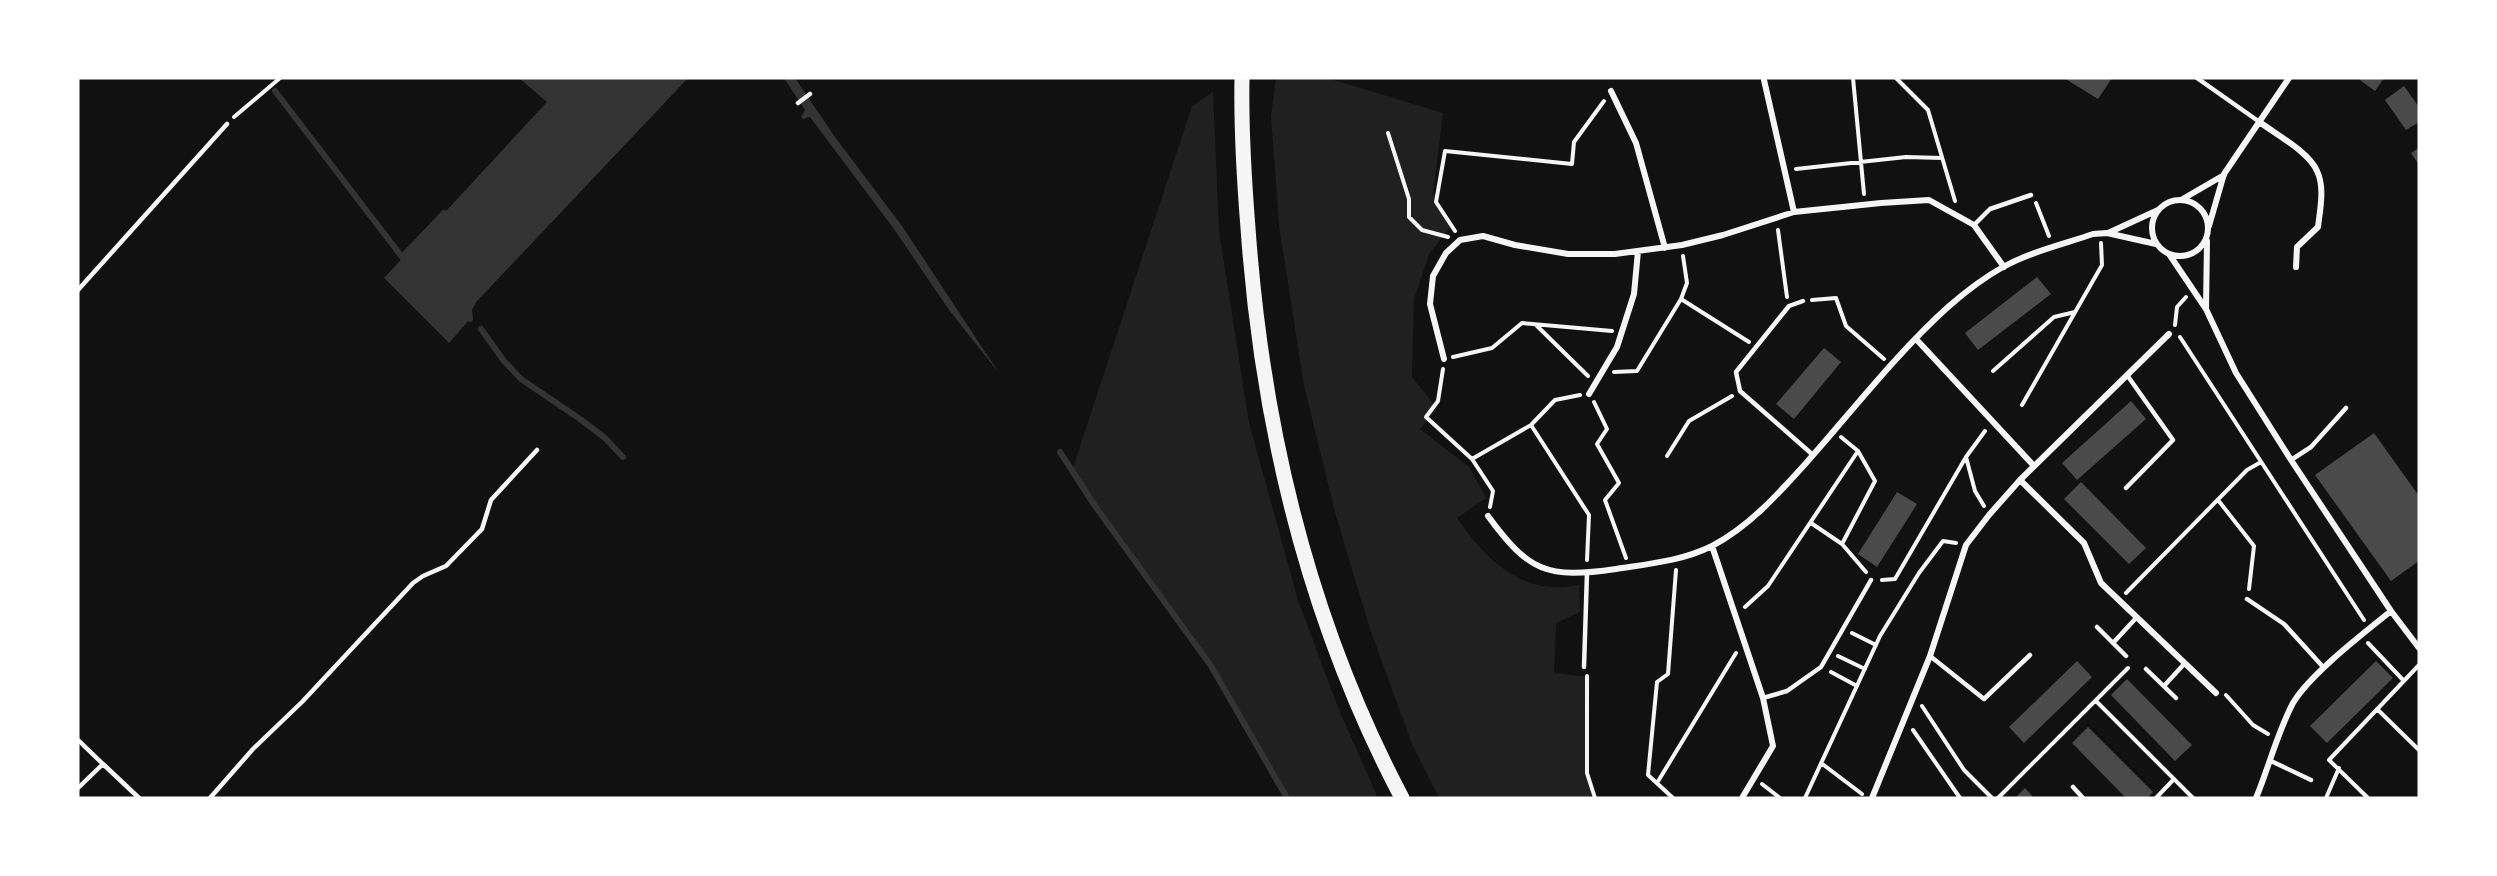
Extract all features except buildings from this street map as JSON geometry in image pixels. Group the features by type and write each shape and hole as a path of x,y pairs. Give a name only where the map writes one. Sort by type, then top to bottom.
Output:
{"highway":[{"path":"1242,78 1243,145 1251,275 1258,338 1281,464 1297,528 1336,651 1368,728 1402,798"}],"street":[{"path":"2206,309 2208,228 2224,174 2261,123 2289,78"},
{"path":"1764,80 1794,213"},
{"path":"1611,91 1636,144 1665,248"},
{"path":"2261,123 2301,152 2318,171 2321,191 2318,227 2297,247 2296,267"},
{"path":"2157,244 2152,226 2159,210 2165,204 2181,200 2224,174"},
{"path":"1444,359 1430,304 1433,276 1446,253 1460,240 1483,236 1515,245 1568,254 1638,251 1682,245 1794,213 1866,204 1929,200 1958,214 1974,225 2004,267"},
{"path":"2181,200 2189,201 2203,211 2208,228"},
{"path":"1488,516 1507,542 1526,559 1543,569 1587,573 1676,560 1712,546 1737,530 1775,497 1916,339 1950,306 2004,267 2053,248 2104,233 2159,210"},
{"path":"2104,233 2157,244 2169,254 2206,309 2236,373 2291,460 2391,611 2419,648"},
{"path":"2169,254 2187,256 2202,246 2207,237"},
{"path":"1589,394 1617,347 1634,294 1638,251"},
{"path":"1872,798 1930,656 1966,545 2020,480 2169,334"},
{"path":"1916,339 2034,466"},
{"path":"2020,480 2084,543 2101,583 2216,693"},
{"path":"1712,546 1763,698 1773,746 1742,798"},
{"path":"2256,798 2277,740 2295,700 2324,668 2391,611"}],"lane":[{"path":"2197,78 2261,123"},
{"path":"798,102 810,94"},
{"path":"78,290 227,124"},
{"path":"1974,225 1990,209 2031,195"},
{"path":"1803,301 1789,306 1736,372 1740,391 1813,455"},
{"path":"2126,488 2173,440 2127,375"},
{"path":"2291,460 2311,447 2346,408"},
{"path":"210,798 253,749 302,702 413,583 446,566 482,528 491,500 537,450"},
{"path":"1584,667 1587,573"},
{"path":"1763,698 1787,691 1821,667 1871,580"},
{"path":"2247,599 2284,624 2324,668"},
{"path":"2113,643 2137,617"},
{"path":"2097,627 2126,656"},
{"path":"1930,656 1984,699 2031,655"},
{"path":"2164,686 2185,663"},
{"path":"2146,669 2176,698"},
{"path":"78,740 139,798"},
{"path":"2271,761 2311,780"},
{"path":"78,788 103,764"},
{"path":"2073,787 2084,798"}],"path":[{"path":"227,124 280,78"},
{"path":"1853,78 1866,204"},
{"path":"1896,78 1928,110 1958,214"},
{"path":"1460,240 1436,202 1445,151 1572,164 1574,142 1611,91"},
{"path":"1388,133 1409,200 1409,217 1422,230 1460,240"},
{"path":"1785,170 1906,157 1942,158"},
{"path":"2031,195 2038,206 2053,248"},
{"path":"1776,218 1789,306"},
{"path":"2022,405 2102,265 2104,233"},
{"path":"1601,374 1637,370 1681,299 1687,283 1682,245"},
{"path":"2192,291 2177,307 2175,329 2370,628"},
{"path":"1803,301 1836,298 1846,326 1892,366"},
{"path":"1681,299 1756,346"},
{"path":"1993,371 2054,317 2076,311"},
{"path":"1488,516 1493,491 1472,459 1426,417 1438,401 1444,359 1492,348 1522,323 1622,332"},
{"path":"1535,324 1596,384"},
{"path":"1667,456 1689,421 1740,391"},
{"path":"1472,459 1531,425 1555,400 1589,394 1607,429 1598,444 1619,483 1605,500 1629,567"},
{"path":"1811,523 1842,544 1856,558 1871,580 1895,579 1966,457 1992,421"},
{"path":"1531,425 1589,515 1587,573"},
{"path":"1834,432 1858,451 1875,482 1842,544"},
{"path":"1735,615 1768,586 1858,451"},
{"path":"1966,457 1975,491 1989,515"},
{"path":"2119,600 2247,470 2261,462"},
{"path":"2218,500 2254,546 2247,599"},
{"path":"1805,798 1876,645 1919,573 1943,541 1966,545"},
{"path":"1673,798 1648,775 1657,682 1668,674 1676,560"},
{"path":"1844,629 1876,645"},
{"path":"2361,636 2404,681"},
{"path":"1830,652 1865,669"},
{"path":"1657,783 1735,655"},
{"path":"2368,798 2329,760 2419,664"},
{"path":"1584,667 1589,680 1587,773 1595,798"},
{"path":"1821,667 1857,686"},
{"path":"1998,798 2128,669"},
{"path":"2216,693 2228,695 2253,724 2277,740"},
{"path":"1915,694 1964,770 1992,798"},
{"path":"2096,701 2193,798"},
{"path":"2377,709 2419,750"},
{"path":"1905,719 1960,798"},
{"path":"1821,763 1867,798"},
{"path":"2326,798 2339,768"},
{"path":"1755,779 1780,798"},
{"path":"2156,798 2174,779"}],"shaded area":[{"path":"519,78 684,78 474,300 469,309 470,319 449,343 384,278 547,102"},
{"path":"784,78 795,78 835,137 902,226 999,373 949,310 894,229 810,117 803,119 801,117 805,110"},
{"path":"1276,78 1327,78 1443,113 1433,193 1452,225 1429,254 1414,299 1412,377 1437,408 1420,429 1469,467 1486,498 1457,518 1494,561 1508,572 1541,586 1579,585 1580,612 1556,623 1554,673 1590,677 1587,774 1592,798 1439,798 1412,744 1370,629 1336,516 1304,386 1279,225 1271,116"},
{"path":"1213,92 1219,231 1249,423 1298,600 1339,710 1378,798 1287,798 1211,666 1071,474 1192,106"}],"waterway":[{"path":"470,319 469,309 474,300 684,78"},
{"path":"275,91 402,257 444,213"},
{"path":"481,329 504,361 521,379 605,438 623,457"},
{"path":"1060,452 1095,506 1211,666 1287,798"}]}
